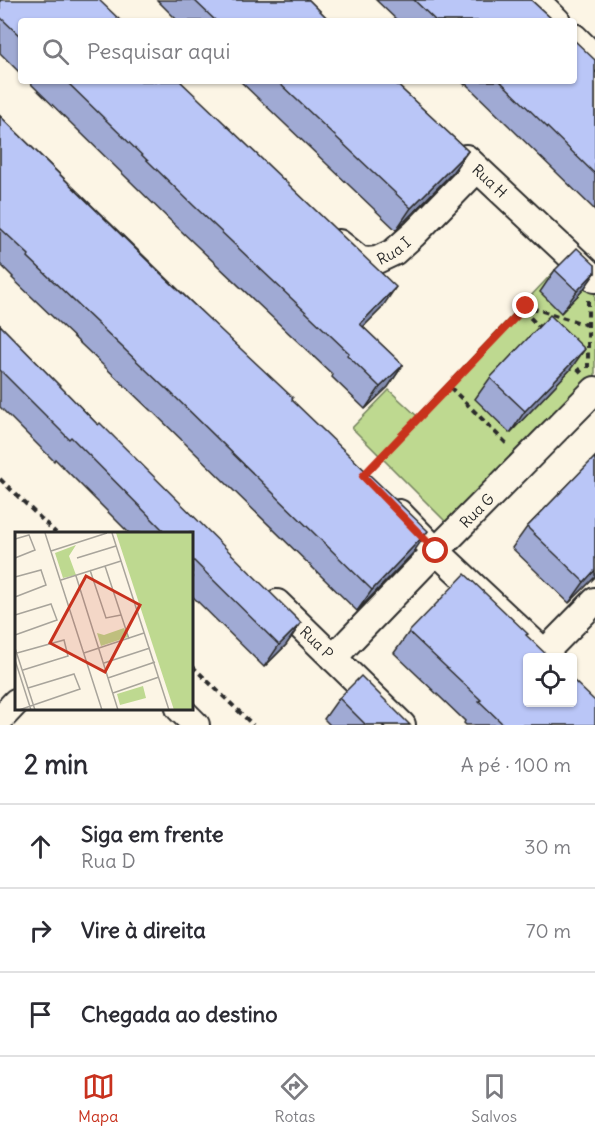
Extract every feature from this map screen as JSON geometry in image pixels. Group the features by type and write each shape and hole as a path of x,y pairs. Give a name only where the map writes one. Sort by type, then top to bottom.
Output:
{"street":[{"path":"536,0 554,18"},
{"path":"577,41 595,58"},
{"name":"Rua H","path":"452,145 592,276"},
{"name":"Rua I","path":"326,231 359,258 367,261 377,260 394,252 414,234 477,169"},
{"name":"Rua G","path":"333,658 436,551 590,380"},
{"path":"363,476 436,551 546,653"},
{"name":"Rua P","path":"256,583 402,725"},
{"path":"550,653 595,601"},
{"path":"0,719 15,703"},
{"path":"181,710 196,725"}],"path":[{"path":"590,380 587,325 592,276"},
{"path":"363,476 526,306 587,325"},
{"path":"523,310 548,336"},
{"path":"564,354 590,380"},
{"path":"450,387 506,444 513,443"},
{"path":"0,479 55,532"},
{"path":"194,668 253,725"}],"green space":[{"path":"563,262 595,292 595,384 455,524 446,522 352,428 389,390 417,416"}],"building":[{"path":"0,0 99,0 118,18 18,18 18,34 0,17"},
{"path":"194,0 309,0 327,18 213,18"},
{"path":"414,0 531,0 551,18 433,18"},
{"path":"577,43 595,60 595,174 503,84 577,84"},
{"path":"69,84 183,84 396,287 360,324 403,365 380,387 347,355 349,353"},
{"path":"280,84 396,84 468,151 411,208"},
{"path":"0,116 428,531 372,590 0,228"},
{"path":"577,248 595,265 595,272 577,291 555,270"},
{"path":"550,315 585,349 525,411 490,378"},
{"path":"0,325 98,425 100,423 301,623 279,645 194,561 194,532 165,532 71,437 69,439 0,370"},
{"path":"595,457 595,570 584,582 527,527"},
{"path":"465,574 545,653 523,653 523,707 577,707 577,684 595,701 595,725 504,725 409,632"},
{"path":"361,676 410,725 366,725 339,698"}],"route":[{"path":"436,551 363,476 526,306"}]}
